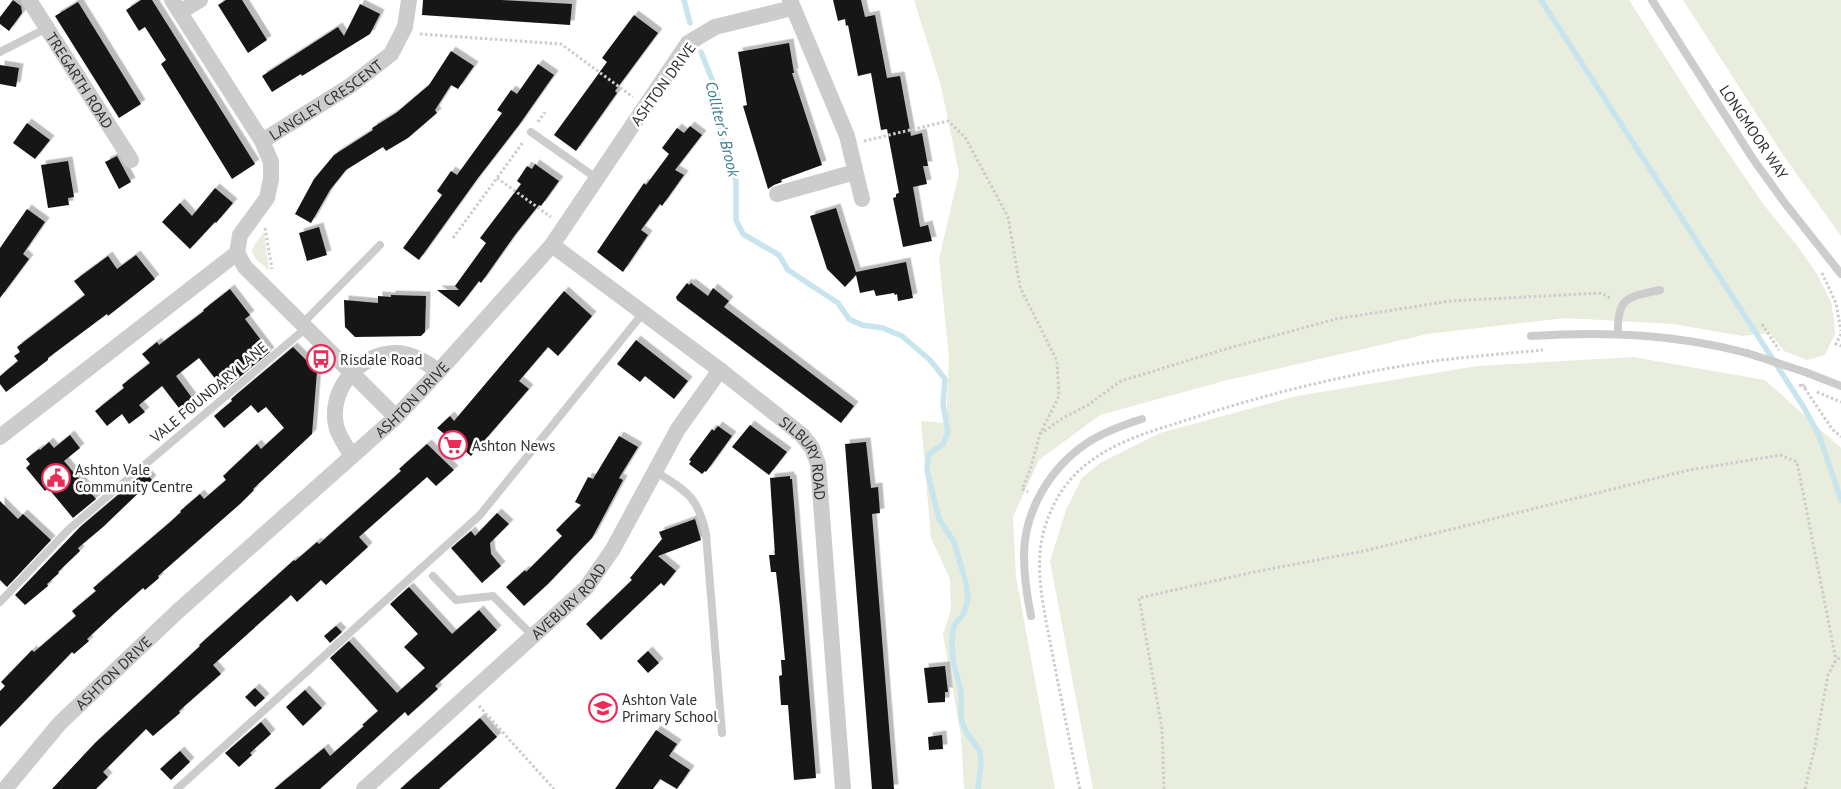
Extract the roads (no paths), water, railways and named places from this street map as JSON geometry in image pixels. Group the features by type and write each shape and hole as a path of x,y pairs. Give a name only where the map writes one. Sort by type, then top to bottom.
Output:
{"street":[{"name":"TREGARTH ROAD","path":"29,0 131,160"},
{"path":"200,0 176,6 262,141 271,162 271,179 267,198 240,235 237,253 245,267 396,417"},
{"name":"LANGLEY CRESCENT","path":"262,141 350,86 391,54 405,27 409,0"},
{"name":"ASHTON DRIVE","path":"5,789 67,716 177,612 396,417 439,371 552,245 688,43 715,27 791,4 850,144 862,199"},
{"path":"777,194 855,172"},
{"name":"SILBURY ROAD","path":"552,245 720,370 802,435 812,448 818,464 842,789"},
{"path":"0,437 237,253"},
{"path":"352,456 337,429 335,407 342,386 351,373 370,358 396,353 416,356 439,371"},
{"name":"AVEBURY ROAD","path":"364,789 586,588 613,549 678,429 720,370"}],"lane":[{"name":"LONGMOOR WAY","path":"1652,0 1753,159 1784,202 1841,274"},
{"path":"0,52 47,28"},
{"path":"531,132 596,178"},
{"name":"VALE FOUNDARY LANE","path":"0,602 69,529 304,326 380,245"},
{"path":"1618,333 1617,318 1621,304 1634,296 1660,290"},
{"path":"177,789 480,515 643,313"},
{"path":"1530,336 1584,332 1680,338 1747,353 1841,386"},
{"path":"1031,616 1024,555 1025,538 1038,496 1057,469 1081,448 1103,434 1142,418"},
{"path":"655,471 687,491 702,515 706,534 722,733"},
{"path":"433,576 456,600 493,596 533,636"}],"waterway":[{"name":"Colliter's Brook","path":"684,0 690,23"},
{"path":"1541,0 1803,406 1819,435 1841,500"},
{"name":"Colliter's Brook","path":"701,52 717,92 722,139 736,180 736,220 743,234 779,255 788,270 838,303 849,319 862,325 883,328 902,336 930,360 945,379 943,404 948,432 943,444 929,454 927,470 939,519 954,542 966,583 968,599 963,615 954,625 952,640 953,661 961,691 961,719 966,732 980,751 981,763 978,789"}],"place":[{"name":"Risdale Road","path":"321,359"},
{"name":"Ashton News","path":"453,445"},
{"name":"Ashton Vale Community Centre","path":"56,478"},
{"name":"Ashton Vale Primary School","path":"603,708"}]}
